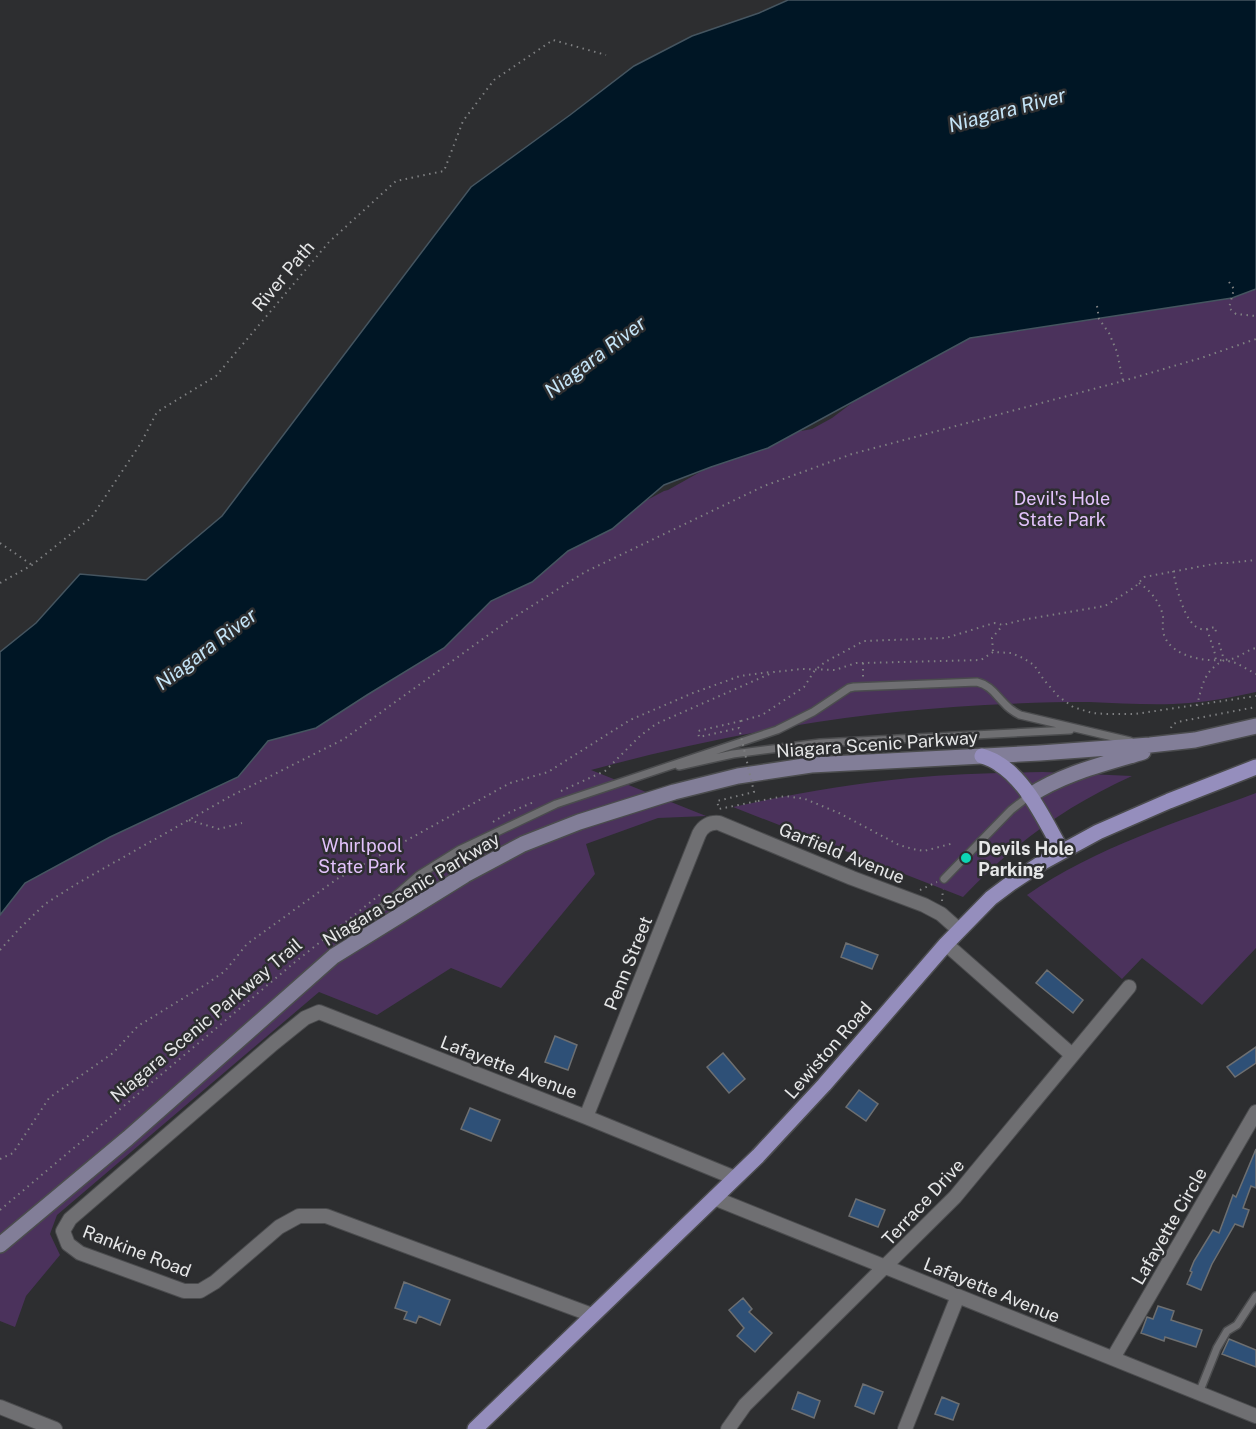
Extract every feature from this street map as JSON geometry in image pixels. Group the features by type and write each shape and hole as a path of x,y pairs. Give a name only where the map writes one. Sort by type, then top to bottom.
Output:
{"main road":[{"name":"Niagara Scenic Parkway","path":"0,1245 128,1138 334,956 465,875 524,844 579,822 674,792 738,776 811,765 1150,746 1205,738 1256,726"},
{"path":"1029,796 1052,782 1070,775 1173,743"},
{"path":"982,756 1002,765 1020,784 1062,851"},
{"name":"Lewiston Road","path":"475,1429 735,1178 801,1110 946,944 1000,891 1032,868 1103,830 1256,767"}],"street":[{"name":"Garfield Avenue","path":"706,825 719,823 931,908 959,930"},
{"name":"Penn Street","path":"586,1117 699,834 706,825"},
{"path":"946,944 1072,1055"},
{"name":"Terrace Drive","path":"728,1429 746,1405 942,1212 1129,987"},
{"name":"Lafayette Avenue","path":"274,1043 305,1018 319,1012 735,1178"},
{"name":"Rankine Road","path":"274,1043 70,1219 63,1231 68,1244 80,1253 184,1291 200,1291 215,1282 279,1227 299,1216 326,1216 592,1315"},
{"name":"Lafayette Circle","path":"1113,1358 1256,1112"},
{"name":"Lafayette Avenue","path":"714,1198 1256,1416"},
{"path":"905,1429 958,1296"},
{"path":"0,1407 55,1429"}],"lane":[{"path":"334,956 380,909 419,875 459,850 556,804 777,730 813,712 849,688 983,683 993,690 1005,705 1020,715 1150,746"},
{"path":"639,775 733,754 820,743 1079,729"},
{"path":"944,879 1011,810 1029,796"},
{"path":"1199,1393 1217,1348 1227,1331 1237,1325 1256,1296"}],"path":[{"name":"River Path","path":"0,583 32,564 91,518 141,443 157,412 216,376 329,243 396,181 444,171 463,121 494,80 553,40 606,55"},
{"path":"1229,282 1234,289 1229,308 1236,314 1256,316"},
{"path":"1097,306 1099,320 1109,333 1117,352 1123,381"},
{"path":"0,950 45,904 231,796 344,739 505,623 585,572 764,486 852,454 1123,381 1256,339"},
{"path":"0,543 32,564"},
{"path":"954,843 924,851 913,849 899,845 839,813 806,799 786,796 719,809 717,801 754,792 739,728 699,738 698,731 762,715 804,687 815,670 825,662 864,641 946,638 994,623 1003,625 1105,606 1135,587 1144,577 1219,563 1256,560"},
{"path":"1173,571 1177,589 1192,623 1202,630 1215,627 1216,632"},
{"path":"1138,583 1148,590 1157,602 1168,644 1182,653 1216,661 1236,657 1256,648"},
{"path":"993,652 992,638 1003,625"},
{"path":"1206,629 1216,661"},
{"path":"1219,643 1224,660"},
{"path":"0,1159 13,1153 49,1098 113,1053 138,1026 225,971 247,944 337,879 510,783 548,772 630,720 693,693 740,676 801,669 835,670 856,663 981,660 993,652 1011,654 1034,665 1058,696 1073,707 1082,710 1107,714 1135,714 1256,696"},
{"path":"1197,706 1207,675 1224,660 1236,663 1256,674"},
{"path":"863,663 863,686"},
{"path":"558,792 605,771 640,736 656,724 774,672"},
{"path":"1173,743 1171,729 1172,725 1177,722 1256,707"},
{"path":"489,824 508,813 538,801"},
{"path":"189,820 219,829 242,824"},
{"path":"904,897 944,879 941,914"},
{"name":"Niagara Scenic Parkway Trail","path":"0,1210 295,962 386,890"}],"green space":[{"path":"1256,277 1256,692 1177,704 1037,703 885,713 737,736 591,770 706,816 658,818 586,844 595,874 501,988 451,968 377,1015 319,992 57,1215 50,1234 60,1255 26,1296 15,1327 0,1321 0,904 9,890 238,768 283,729 631,506 668,490 773,436 812,429 948,340"},
{"path":"1043,772 1132,776 1063,813 1021,843 963,897 733,807 888,780"},
{"path":"1256,793 1256,948 1202,1005 1142,958 1122,979 1027,895 1053,878 1109,849"}],"water":[{"name":"Niagara River","path":"788,0 1256,0 1256,289 1232,298 970,338 768,448 664,485 612,529 568,551 532,582 491,601 444,648 316,728 268,741 238,777 110,837 25,883 0,915 0,652 36,623 80,574 146,580 222,516 471,187 634,66 692,36 759,13"}],"building":[{"path":"846,943 878,955 872,969 841,957"},
{"path":"1047,970 1083,1000 1073,1013 1036,983"},
{"path":"555,1036 577,1045 568,1070 545,1062"},
{"path":"1256,1047 1256,1063 1235,1077 1227,1067"},
{"path":"723,1053 745,1079 729,1093 707,1067"},
{"path":"859,1090 878,1104 866,1121 846,1107"},
{"path":"470,1108 500,1120 491,1141 461,1129"},
{"path":"1256,1149 1256,1188 1251,1186 1243,1208 1249,1210 1243,1227 1235,1224 1212,1264 1201,1290 1187,1284 1194,1261 1213,1230 1219,1233 1233,1195 1236,1197"},
{"path":"856,1199 885,1210 878,1227 849,1216"},
{"path":"404,1282 450,1300 440,1325 419,1316 416,1323 404,1319 407,1312 395,1308"},
{"path":"743,1298 752,1309 749,1312 772,1333 755,1352 737,1336 744,1328 729,1310"},
{"path":"1158,1306 1174,1311 1171,1320 1202,1330 1196,1347 1165,1337 1164,1341 1141,1333 1147,1317 1153,1319"},
{"path":"1229,1339 1256,1350 1256,1367 1222,1354"},
{"path":"863,1384 883,1392 874,1414 855,1406"},
{"path":"798,1392 820,1401 814,1418 792,1409"},
{"path":"942,1397 959,1404 953,1420 935,1414"}],"place":[{"name":"Devils Hole Parking","path":"966,858"}],"park label":[{"name":"Devil's Hole State Park","path":"1062,508"},
{"name":"Whirlpool State Park","path":"362,855"}]}
